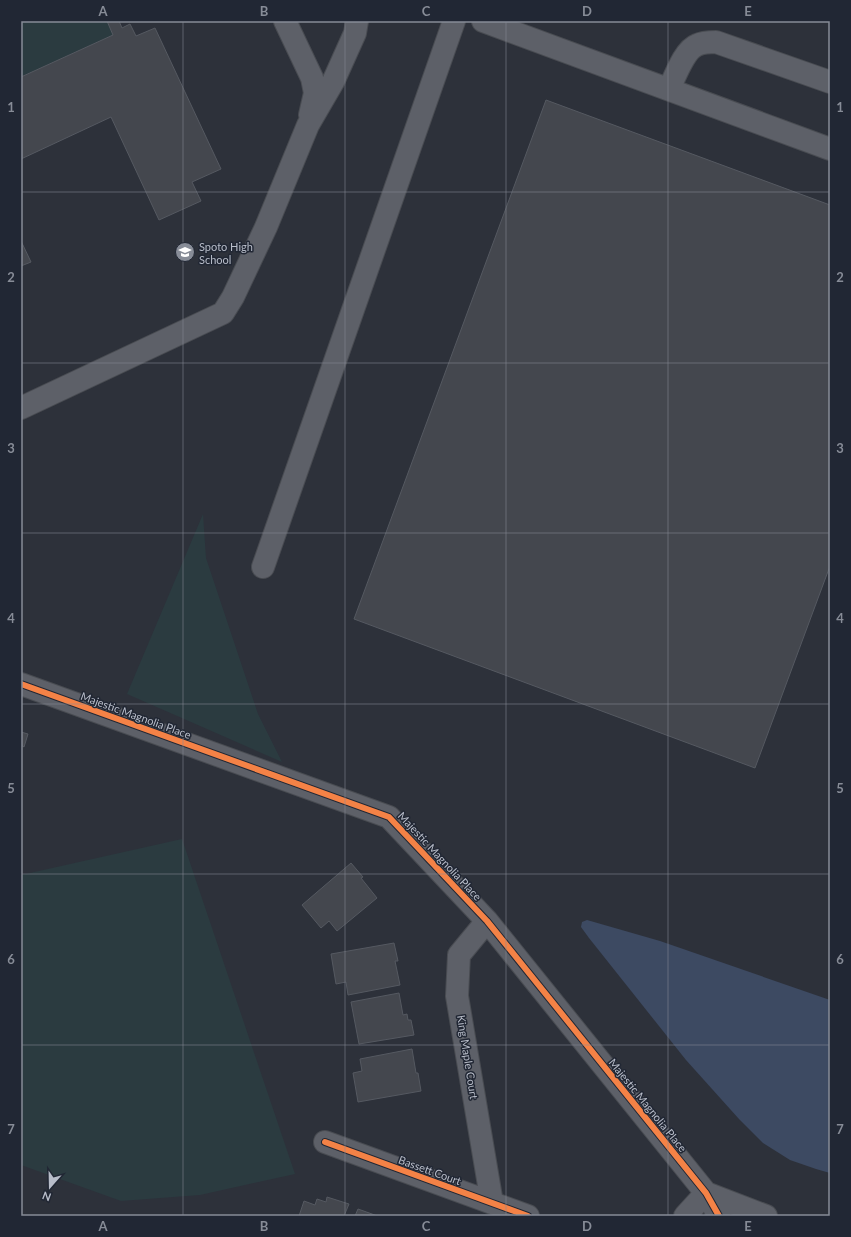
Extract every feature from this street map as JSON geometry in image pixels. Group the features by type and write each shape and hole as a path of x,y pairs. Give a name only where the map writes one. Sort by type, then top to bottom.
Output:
{"street":[{"path":"285,21 312,78 315,93 308,125"},
{"path":"21,408 223,313 233,297 266,227 308,125 333,82 355,33 357,21"},
{"path":"263,567 454,21"},
{"path":"483,21 830,149"},
{"path":"669,89 688,51 696,45 707,42 716,42 830,82"},
{"name":"Majestic Magnolia Place","path":"21,684 389,817 487,921 706,1193 719,1216"},
{"name":"King Maple Court","path":"487,921 459,954 457,996 492,1203"},
{"name":"Bassett Court","path":"325,1142 528,1216"},
{"path":"685,1216 706,1193 766,1216"}],"shaded area":[{"path":"21,21 107,21 113,35 21,77"},
{"path":"203,514 206,558 258,714 282,762 127,694"},
{"path":"182,839 295,1174 200,1195 121,1201 21,1165 21,875"}],"water":[{"path":"587,920 660,941 830,1000 830,1173 790,1160 763,1143 739,1119 686,1060 589,938 581,927 582,922"}],"building":[{"path":"107,21 119,21 122,28 130,24 136,36 155,28 221,169 192,182 201,201 159,220 111,117 21,159 21,77 113,35"},
{"path":"546,100 830,205 830,566 755,768 354,619"},
{"path":"21,241 31,262 21,266"},
{"path":"21,732 28,734 24,747 21,745"},
{"path":"351,863 363,877 361,878 377,898 337,931 329,921 321,928 302,905"},
{"path":"394,943 398,961 395,961 400,985 348,995 346,982 336,984 331,954"},
{"path":"399,993 403,1015 407,1014 408,1020 411,1020 414,1035 359,1044 351,1002"},
{"path":"412,1049 421,1091 358,1102 353,1073 362,1071 360,1059"},
{"path":"327,1197 349,1204 344,1216 299,1216 304,1201 315,1205 317,1199 326,1202"},
{"path":"358,1209 372,1214 377,1216 355,1216"}],"cycle path":[{"path":"21,684 389,817 487,921 706,1193 719,1216"},
{"path":"325,1142 528,1216"}],"place":[{"name":"Spoto High School","path":"185,252"}]}
